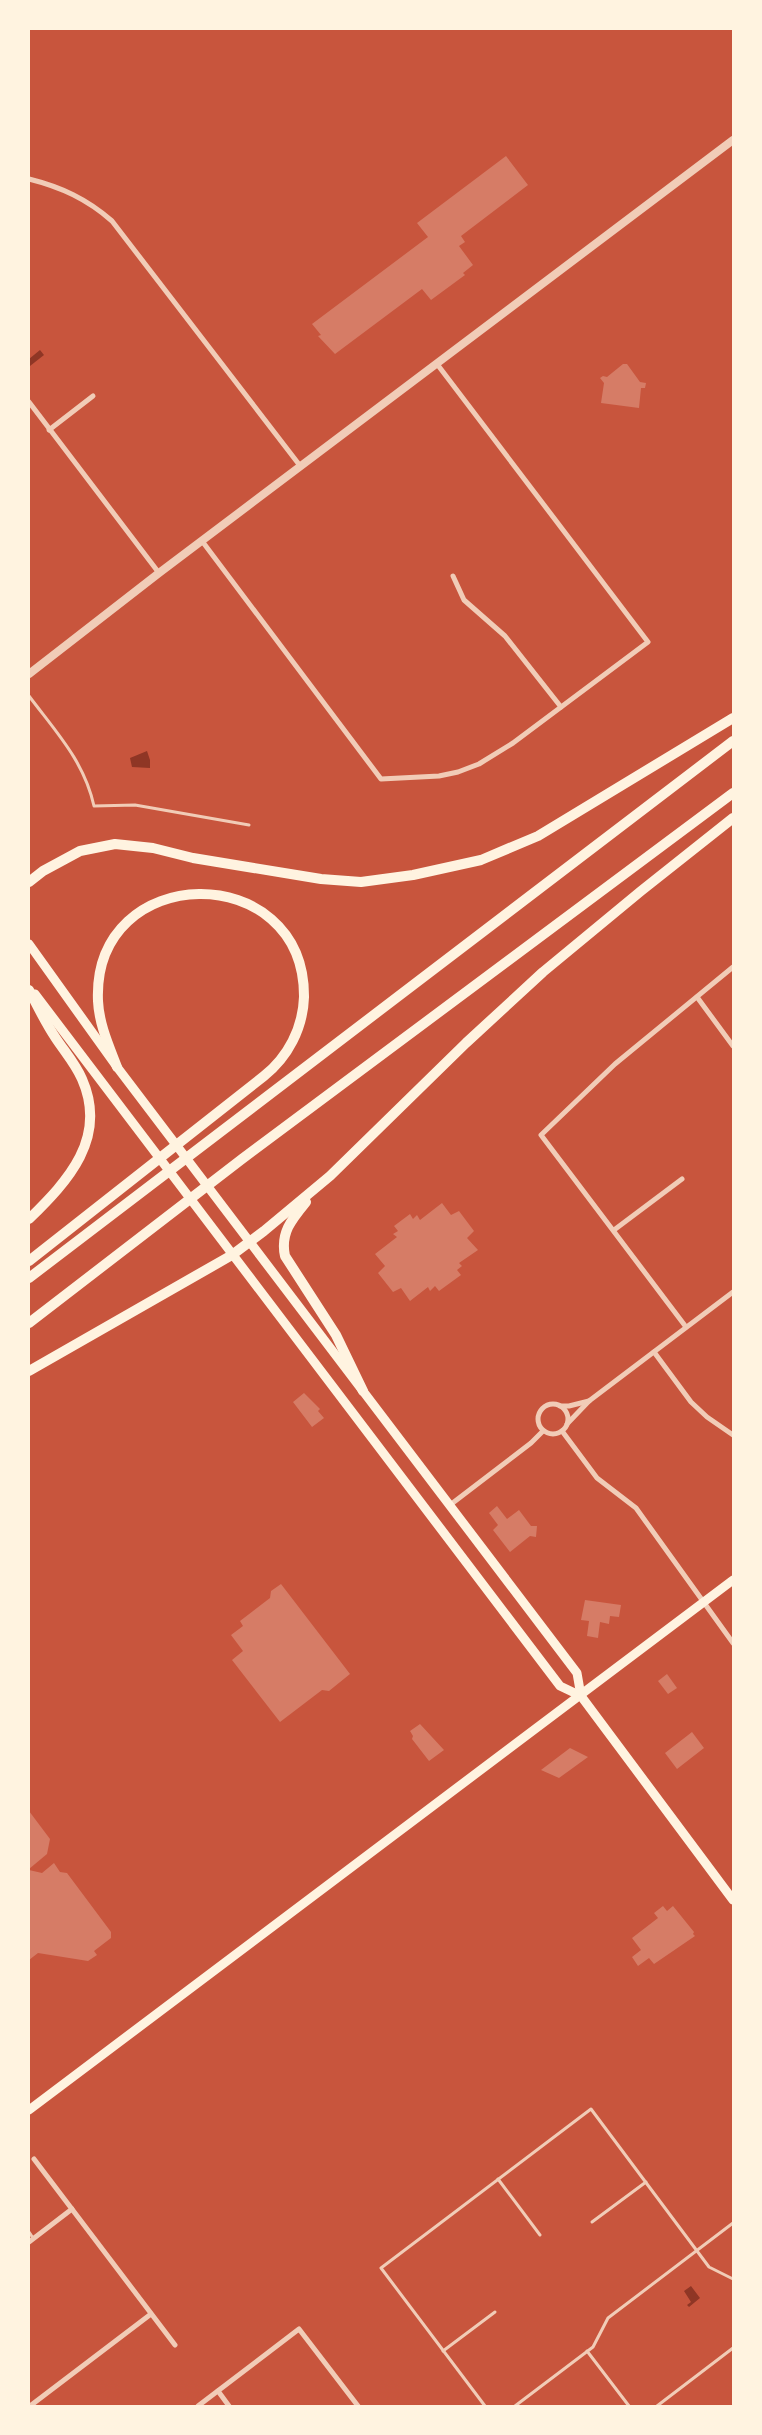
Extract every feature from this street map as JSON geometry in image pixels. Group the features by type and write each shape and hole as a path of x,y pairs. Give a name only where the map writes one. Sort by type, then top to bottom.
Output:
{"highway":[{"path":"29,882 43,871 80,851 115,844 153,848 193,858 321,879 361,882 412,875 481,860 538,836 733,718"},
{"path":"29,1278 733,741"},
{"path":"29,1323 242,1159 733,793"},
{"path":"363,1391 336,1335 292,1269 284,1250 284,1237 290,1222 330,1176 466,1043 543,972 733,818"},
{"path":"29,1261 277,1065 295,1038 303,1010 302,977 294,953 276,925 250,905 218,894 185,894 153,904 139,913 121,930 104,960 98,991 101,1020 117,1067"},
{"path":"29,988 55,1037 82,1079 87,1092 90,1116 86,1143 71,1174 29,1219"},
{"path":"29,1371 232,1255 330,1176"}],"main road":[{"path":"29,944 117,1067 578,1673 581,1696"},
{"path":"29,988 560,1686 581,1696 733,1900"},
{"path":"29,2110 733,1580"}],"street":[{"path":"29,674 733,140"},
{"path":"29,179 54,185 77,195 112,221 301,467"},
{"path":"202,541 381,779 439,776 458,772 499,754 648,642 437,364"},
{"path":"49,430 93,396"},
{"path":"29,402 159,574"},
{"path":"453,576 458,591 464,600 505,636 561,707"},
{"path":"686,1327 541,1135 598,1079 733,967"},
{"path":"697,997 733,1046"},
{"path":"614,1230 682,1179"},
{"path":"588,1401 569,1406 551,1404 541,1410 538,1421 543,1431 550,1434 562,1431 588,1401 733,1292"},
{"path":"654,1352 692,1402 733,1436"},
{"path":"559,1405 566,1411 567,1424"},
{"path":"450,1505 543,1431"},
{"path":"562,1431 597,1478 636,1508 733,1643"},
{"path":"34,2159 175,2345"},
{"path":"29,2242 72,2210"},
{"path":"30,2406 151,2314"},
{"path":"198,2406 299,2329 358,2406"},
{"path":"218,2391 229,2406"}],"lane":[{"path":"29,696 81,768 89,784 94,806 135,805 248,825"},
{"path":"485,2406 381,2268 591,2109 712,2269 733,2279"},
{"path":"498,2179 540,2235"},
{"path":"592,2222 646,2182"},
{"path":"515,2406 596,2343 608,2318 733,2223"},
{"path":"29,2232 34,2238"},
{"path":"443,2351 496,2312"},
{"path":"657,2406 733,2348"},
{"path":"587,2351 629,2406"}],"shaded area":[{"path":"40,350 44,355 30,366 29,359"},
{"path":"147,751 150,768 132,767 130,758"},
{"path":"691,2286 700,2298 689,2307 687,2305 691,2302 684,2291"}],"building":[{"path":"506,156 528,185 461,236 465,242 459,246 473,265 463,273 465,275 431,300 422,289 335,354 318,336 321,335 312,324 428,237 417,223"},
{"path":"623,364 627,364 640,382 646,383 645,388 641,388 639,408 601,403 604,383 600,378 603,376 607,377"},
{"path":"442,1203 451,1215 459,1211 474,1231 467,1238 478,1250 459,1263 462,1266 457,1270 461,1275 439,1291 435,1286 430,1291 428,1287 410,1301 401,1288 393,1292 378,1273 385,1266 375,1254 397,1237 393,1234 398,1231 394,1226 410,1214 413,1219 417,1215 420,1220"},
{"path":"304,1393 320,1409 318,1411 324,1418 312,1427 293,1402"},
{"path":"497,1506 507,1519 519,1510 531,1526 537,1526 536,1537 530,1536 510,1552 493,1530 498,1525 489,1513"},
{"path":"281,1584 350,1674 329,1691 322,1690 280,1722 232,1660 243,1651 231,1635 243,1626 240,1621 270,1598 271,1591"},
{"path":"585,1600 621,1605 619,1617 610,1616 609,1624 600,1622 598,1638 587,1636 589,1621 581,1620"},
{"path":"667,1674 677,1688 668,1694 658,1681"},
{"path":"420,1724 444,1750 429,1761 412,1739 413,1736 410,1731"},
{"path":"692,1732 704,1748 677,1769 665,1753"},
{"path":"570,1748 588,1757 559,1778 541,1770"},
{"path":"29,1811 50,1839 47,1854 29,1869"},
{"path":"54,1863 60,1872 67,1873 111,1932 111,1938 94,1951 97,1955 88,1961 38,1953 29,1960 29,1870 42,1873"},
{"path":"663,1906 667,1911 673,1906 694,1932 695,1936 654,1964 649,1958 638,1966 632,1957 641,1950 632,1938 658,1918 654,1913"}]}
